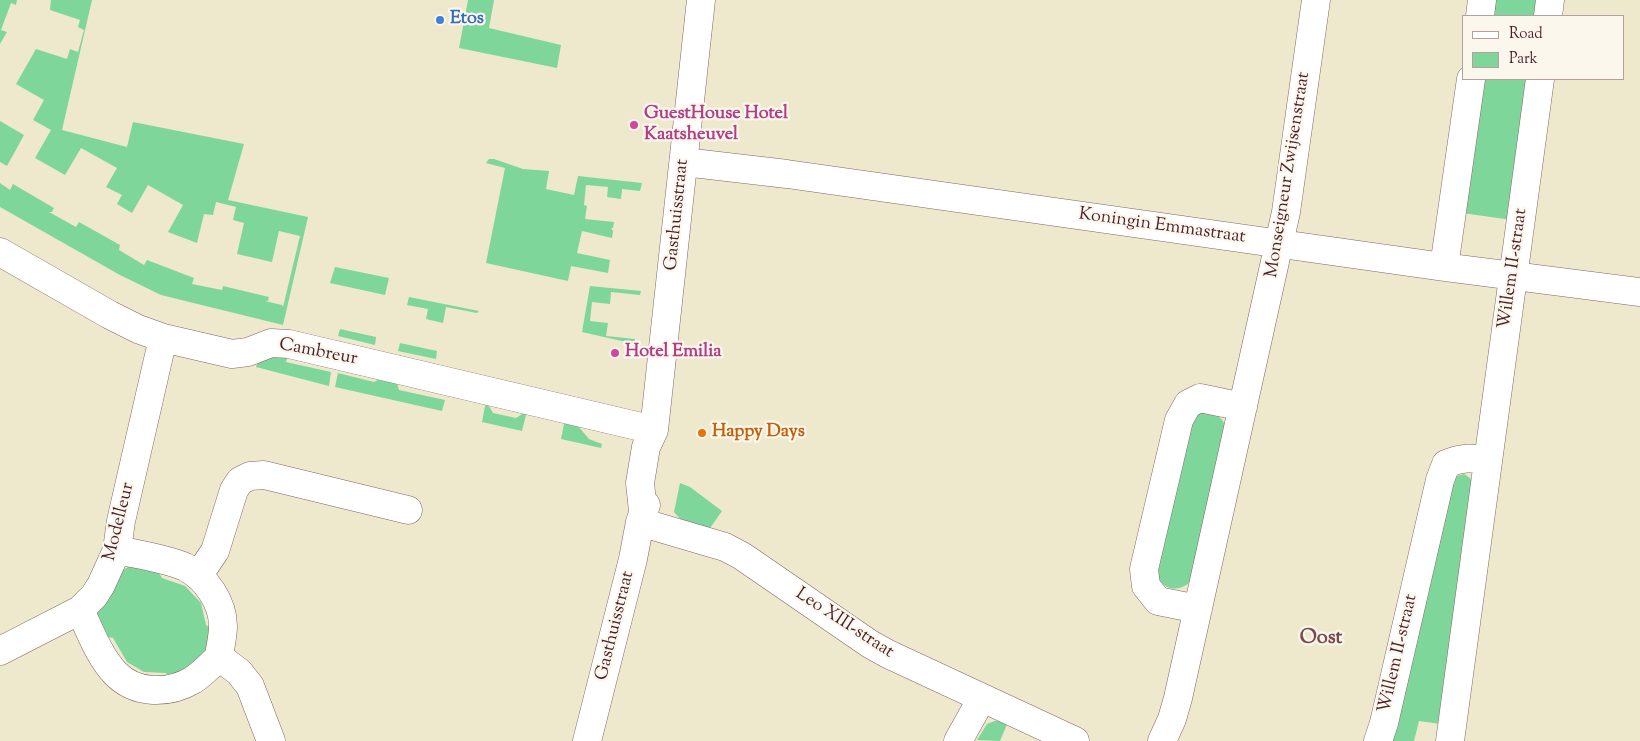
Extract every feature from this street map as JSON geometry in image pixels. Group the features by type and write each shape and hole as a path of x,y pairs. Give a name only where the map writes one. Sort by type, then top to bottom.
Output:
{"street":[{"name":"Gasthuisstraat","path":"587,741 642,516 640,483 646,447 654,430 702,0"},
{"name":"Monseigneur Zwijsenstraat","path":"1162,741 1172,719 1280,243 1316,0"},
{"path":"1480,15 1482,0"},
{"path":"1548,15 1550,0"},
{"path":"1444,266 1471,80"},
{"name":"Willem II-straat","path":"1450,741 1540,80"},
{"name":"Koningin Emmastraat","path":"684,162 787,174 1640,292"},
{"name":"Cambreur","path":"0,252 110,315 138,329 163,338 232,354 248,352 271,343 289,344 654,430"},
{"name":"Modelleur","path":"0,650 80,610 94,596 101,585 117,550 121,521 163,338"},
{"path":"1198,609 1158,601 1146,586 1144,569 1179,420 1188,404 1200,398 1243,407"},
{"name":"Willem II-straat","path":"1378,741 1384,723 1440,480 1446,464 1458,459 1488,460"},
{"path":"198,576 215,551 234,490 240,481 250,476 264,475 408,510"},
{"name":"Leo XIII-straat","path":"642,516 725,547 742,556 870,644 888,654 1075,741"},
{"path":"80,610 104,658 116,674 130,684 150,691 165,690 194,679 219,658 223,625 218,603 209,586 185,568 117,550"},
{"path":"219,658 239,672 250,686 272,741"},
{"path":"958,741 982,698"}],"green space":[{"path":"0,0 17,0 16,5 11,3 1,30 7,32 0,44"},
{"path":"51,0 92,0 62,130 127,147 133,122 244,144 228,200 308,217 283,325 161,295 120,275 0,207 0,183 10,190 13,184 54,208 52,212 49,212 76,227 79,222 120,245 119,250 144,265 147,260 194,278 192,284 222,290 223,286 269,297 268,301 265,301 282,305 283,307 300,236 279,231 272,262 237,254 244,223 233,220 236,207 216,202 213,215 204,214 197,243 168,232 183,205 148,185 132,213 117,204 122,195 106,187 117,168 81,148 65,175 35,158 51,130 33,120 44,100 16,84 36,49 67,59 70,49 78,52 84,30 78,27 80,20 50,10"},
{"path":"468,0 494,0 489,28 561,45 557,68 459,48"},
{"path":"1493,0 1541,0 1539,15 1491,15"},
{"path":"1482,80 1531,80 1512,220 1462,213"},
{"path":"0,121 24,135 7,166 0,162"},
{"path":"489,159 523,169 549,171 546,189 574,195 578,176 642,183 640,191 622,189 621,199 607,197 608,187 586,185 584,205 587,206 585,219 614,222 613,228 611,228 613,231 612,238 582,231 577,253 610,260 608,273 571,266 568,281 486,263 505,168 486,163"},
{"path":"335,267 389,278 385,295 330,283"},
{"path":"590,286 641,291 640,295 611,292 610,304 592,302 590,321 608,323 606,336 635,339 635,344 582,332"},
{"path":"409,297 479,311 477,313 446,307 443,323 426,319 428,309 407,305"},
{"path":"340,329 376,337 375,345 338,336"},
{"path":"400,343 437,351 436,359 398,351"},
{"path":"288,354 286,362 331,372 329,386 256,367 265,358"},
{"path":"338,373 374,382 385,376 396,380 399,390 445,400 442,411 335,387"},
{"path":"486,401 493,413 516,418 527,411 522,431 482,422"},
{"path":"1204,412 1217,416 1225,425 1190,582 1176,589 1167,587 1157,575 1188,426 1198,414"},
{"path":"565,419 578,426 589,439 602,444 601,448 561,439"},
{"path":"1464,474 1470,478 1473,484 1440,724 1419,721 1414,741 1388,741 1452,481 1457,476"},
{"path":"680,483 690,487 722,511 708,531 683,522 674,512"},
{"path":"132,566 157,570 162,578 185,586 201,603 206,625 214,631 203,656 173,680 166,673 144,672 127,662 113,638 102,636 96,621 98,607 118,574"},
{"path":"995,721 1008,722 1000,741 977,740 987,724"}],"place":[{"name":"Etos","path":"440,20"},
{"name":"GuestHouse Hotel Kaatsheuvel","path":"634,125"},
{"name":"Hotel Emilia","path":"615,353"},
{"name":"Happy Days","path":"702,433"}],"district":[{"name":"Oost","path":"1321,640"}]}
